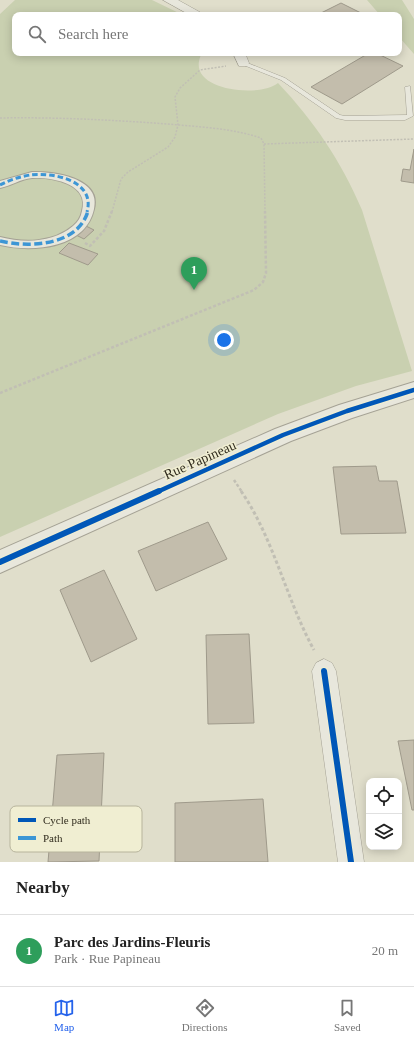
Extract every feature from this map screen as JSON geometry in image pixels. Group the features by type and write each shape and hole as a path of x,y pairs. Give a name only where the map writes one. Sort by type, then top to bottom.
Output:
{"street":[{"path":"169,0 193,12"},
{"path":"0,184 20,177 43,174 63,177 80,186 88,199 87,214 83,222 68,235 52,242 33,246 21,246 0,241"},
{"name":"Rue Papineau","path":"0,562 316,421 414,390"},
{"path":"324,671 351,862"}],"lane":[{"path":"241,58 283,79 338,116 345,118 405,118 410,116 408,87"}],"path":[{"path":"68,235 90,246 95,242 110,219 121,180 128,172 168,147 175,137 178,125 175,97 185,83 200,70 241,58"},
{"path":"0,118 55,117 178,125 240,131 261,138 264,144 266,273 263,282 254,290 0,393"},
{"path":"264,144 414,139"},
{"path":"219,464 235,481 253,511 272,550 297,615 324,671"}],"green space":[{"path":"15,0 152,0 177,12 12,12 12,56 201,56 199,66 203,76 212,83 225,88 255,90 268,88 278,83 291,97 326,142 354,192 362,210 412,371 356,386 278,414 0,537 0,14"},
{"path":"367,0 402,0 414,19 414,54 402,40 402,12 377,12"}],"building":[{"path":"341,3 359,12 323,12"},
{"path":"364,56 382,56 403,66 342,104 311,87"},
{"path":"414,149 414,183 401,181 403,169 410,170"},
{"path":"84,225 94,230 84,239 74,234"},
{"path":"69,243 98,254 88,265 59,253"},
{"path":"376,466 379,481 397,481 406,533 341,534 333,467"},
{"path":"208,522 227,559 156,591 138,551"},
{"path":"104,570 137,639 91,662 60,590"},
{"path":"249,634 254,723 208,724 206,635"},
{"path":"414,740 414,810 412,810 398,741"},
{"path":"104,753 102,806 53,806 57,755"},
{"path":"263,799 268,862 175,862 175,803"},
{"path":"49,852 99,852 99,861 48,862"}],"marked path":[{"path":"0,185 16,178 28,176 49,175 59,177 77,184 83,189 88,197 89,206 86,218 78,228 67,236 54,241 39,244 11,244 0,241"}],"cycle path":[{"path":"0,562 283,435 347,411 414,390"},
{"path":"324,671 351,862"}],"place":[{"name":"Parc des Jardins-Fleuris","path":"194,290"}]}
